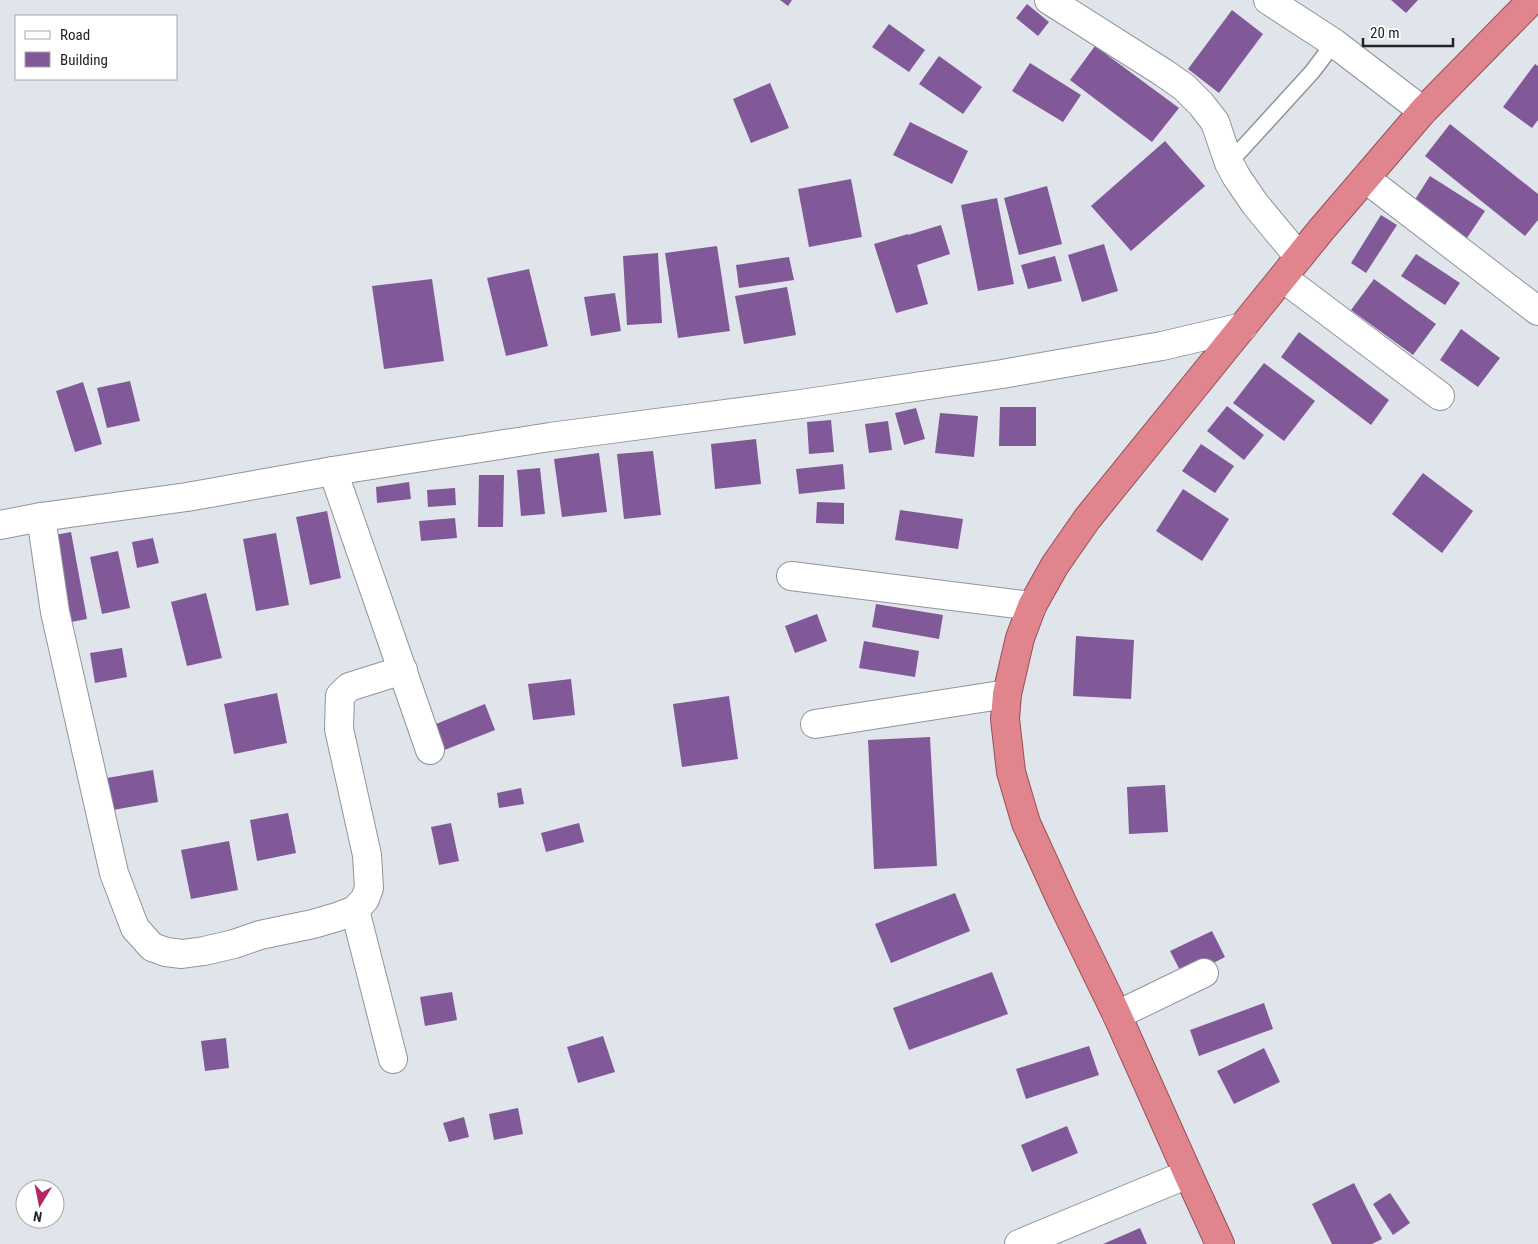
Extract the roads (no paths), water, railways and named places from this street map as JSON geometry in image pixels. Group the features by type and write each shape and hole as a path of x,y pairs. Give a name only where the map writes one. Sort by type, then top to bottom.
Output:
{"highway":[{"path":"1220,1244 1116,1014 1026,823 1011,772 1005,719 1006,694 1020,638 1032,606 1055,565 1087,519 1320,230 1423,112 1532,0"}],"street":[{"path":"1049,0 1141,58 1184,88 1201,104 1215,122 1228,163 1236,176 1255,204 1300,257"},
{"path":"1268,0 1334,44 1423,112"},
{"path":"1366,179 1538,312"},
{"path":"1283,278 1440,396"},
{"path":"0,524 187,497 333,471 560,436 801,404 1002,374 1162,346 1243,327"},
{"path":"333,471 430,750"},
{"path":"41,517 55,612 103,831 114,873 135,928 152,947 166,952 182,954 204,951 314,924 355,910 365,899 369,888 367,855 339,728 340,696 349,687 403,670"},
{"path":"791,576 1032,606"},
{"path":"815,724 1006,694"},
{"path":"355,910 393,1059"},
{"path":"1116,1014 1204,973"},
{"path":"1019,1244 1188,1174"}],"lane":[{"path":"1228,163 1312,72 1334,44"}]}
